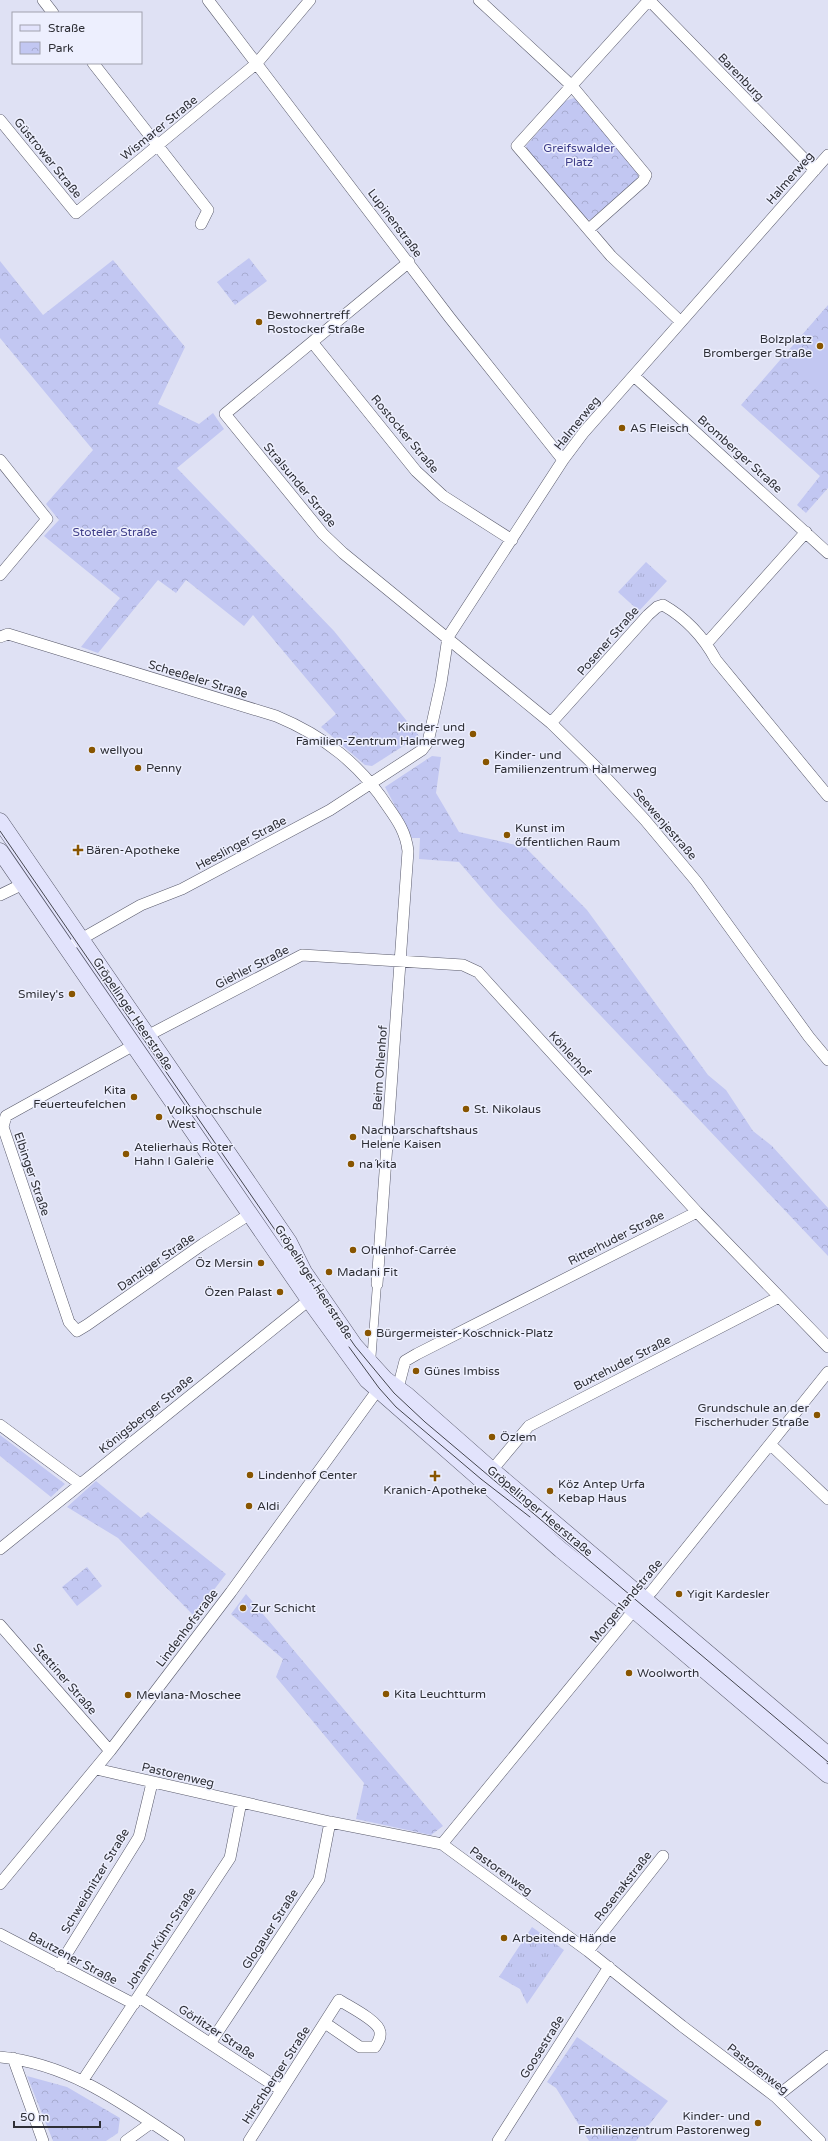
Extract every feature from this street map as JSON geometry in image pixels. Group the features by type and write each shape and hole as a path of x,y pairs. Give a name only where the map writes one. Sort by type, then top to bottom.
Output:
{"main road":[{"name":"Gröpelinger Heerstraße","path":"0,821 82,938 141,1040 250,1214 356,1367 381,1385 560,1550 639,1605 828,1755"},
{"name":"Gröpelinger Heerstraße","path":"0,851 66,948 141,1040 289,1242 304,1272 371,1365 381,1385"},
{"name":"Gröpelinger Heerstraße","path":"381,1385 398,1388 492,1470 828,1775"}],"street":[{"path":"43,0 52,12"},
{"name":"Lupinenstraße","path":"208,0 409,262 450,318 563,460"},
{"name":"Wismarer Straße","path":"76,213 160,146 257,63 310,0"},
{"path":"479,0 572,86 646,175 643,181 589,229"},
{"path":"649,0 517,146 611,256 681,322"},
{"name":"Barenburg","path":"649,0 815,170"},
{"path":"94,64 160,146 208,210 201,224"},
{"name":"Güstrower Straße","path":"0,120 76,213"},
{"name":"Halmerweg","path":"422,750 428,742 441,683 448,637 563,460 584,432 828,155"},
{"path":"312,342 409,262"},
{"name":"Rostocker Straße","path":"312,342 416,471 443,496 512,540"},
{"name":"Stralsunder Straße","path":"312,342 226,414 324,534 343,553 448,637"},
{"name":"Bromberger Straße","path":"634,376 828,553"},
{"path":"0,460 47,519 0,575"},
{"path":"707,643 806,532"},
{"name":"Posener Straße","path":"552,723 657,607 664,605 673,611 707,643 716,660 828,796"},
{"name":"Scheeßeler Straße","path":"0,637 8,634 276,716 302,726 322,739 372,783"},
{"name":"Seewenjestraße","path":"448,637 552,723 598,769 670,850 718,910 809,1037 828,1060"},
{"name":"Heeslinger Straße","path":"66,948 141,905 182,889 323,814 422,750"},
{"name":"Beim Ohlenhof","path":"371,1365 407,844 399,824 372,783"},
{"path":"0,895 23,884"},
{"name":"Giehler Straße","path":"141,1040 302,955 400,961"},
{"name":"Köhlerhof","path":"400,961 463,965 478,972 697,1212"},
{"name":"Elbinger Straße","path":"77,1331 69,1322 2,1127 6,1116 141,1040"},
{"path":"697,1212 828,1347"},
{"name":"Ritterhuder Straße","path":"398,1388 405,1361 697,1212"},
{"name":"Danziger Straße","path":"77,1331 88,1326 203,1244 250,1214"},
{"name":"Buxtehuder Straße","path":"492,1470 529,1426 779,1297"},
{"name":"Königsberger Straße","path":"0,1549 309,1300"},
{"name":"Morgenlandstraße","path":"442,1844 771,1445 828,1372"},
{"name":"Lindenhofstraße","path":"0,1884 110,1751 231,1592 381,1385"},
{"path":"0,1425 80,1484"},
{"path":"771,1445 828,1499"},
{"name":"Stettiner Straße","path":"0,1625 110,1751"},
{"name":"Pastorenweg","path":"96,1769 152,1783 330,1822 442,1844 588,1951 682,2026 776,2097 820,2141"},
{"name":"Schweidnitzer Straße","path":"59,1966 139,1837 152,1783"},
{"name":"Johann-Kühn-Straße","path":"83,2080 230,1858 241,1802"},
{"name":"Glogauer Straße","path":"211,2042 319,1879 330,1822"},
{"name":"Rosenakstraße","path":"588,1951 663,1856"},
{"name":"Bautzener Straße","path":"0,1934 59,1966 136,2000"},
{"name":"Goosestraße","path":"498,2141 609,1967"},
{"name":"Görlitzer Straße","path":"136,2000 211,2042 281,2090"},
{"name":"Hirschberger Straße","path":"249,2141 281,2090 324,2023 339,2000 375,2023 380,2031 380,2039 375,2047 360,2047 324,2023"},
{"path":"776,2097 828,2056"},
{"path":"0,2057 13,2058 52,2068 83,2080 179,2141"},
{"path":"13,2058 43,2141"},
{"path":"126,2141 151,2123"}],"green space":[{"name":"Greifswalder Platz","path":"574,98 583,103 639,174 637,179 590,220 584,217 530,153 526,146 565,101"},
{"path":"249,258 267,281 235,305 217,282"},
{"name":"Stoteler Straße","path":"113,260 185,347 158,404 199,424 213,413 224,429 177,468 334,631 419,736 372,766 365,765 321,727 336,714 253,615 244,626 186,580 176,593 158,580 98,653 81,647 120,598 44,536 59,520 46,504 93,450 0,338 0,261 43,315"},
{"path":"828,305 828,488 806,513 797,505 820,476 741,405"},
{"name":"Bolzplatz Bromberger Straße","path":"828,328 828,392 796,364"},
{"path":"646,562 667,581 639,611 618,592"},
{"path":"432,756 441,757 436,793 459,832 525,847 587,910 708,1075 726,1090 753,1131 772,1146 828,1208 828,1256 497,906 459,862 419,859 420,838 412,838 385,787"},
{"path":"0,1435 65,1484 51,1497 0,1456"},
{"path":"96,1481 141,1518 148,1512 226,1574 194,1616 118,1538 67,1507"},
{"path":"87,1567 102,1586 77,1606 62,1587"},
{"path":"246,1594 443,1826 431,1835 356,1819 364,1783 276,1677 283,1659 231,1614"},
{"path":"532,1927 564,1950 527,2004 520,1989 499,1977"},
{"path":"577,2037 668,2101 636,2141 589,2141 556,2088 547,2082"},
{"path":"27,2076 67,2087 120,2118 118,2133 106,2141 53,2141"}],"tram line":[{"path":"0,831 355,1346 394,1393 425,1422 828,1762"},
{"path":"349,1347 379,1388 396,1407 481,1479 530,1517"}],"place":[{"name":"Bewohnertreff Rostocker Straße","path":"259,322"},
{"name":"Bolzplatz Bromberger Straße","path":"820,346"},
{"name":"AS Fleisch","path":"622,428"},
{"name":"Kinder- und Familien-Zentrum Halmerweg","path":"473,734"},
{"name":"wellyou","path":"92,750"},
{"name":"Kinder- und Familienzentrum Halmerweg","path":"486,762"},
{"name":"Penny","path":"138,768"},
{"name":"Kunst im öffentlichen Raum","path":"507,835"},
{"name":"Bären-Apotheke","path":"78,850"},
{"name":"Smiley's","path":"72,994"},
{"name":"Kita Feuerteufelchen","path":"134,1097"},
{"name":"St. Nikolaus","path":"466,1109"},
{"name":"Volkshochschule West","path":"159,1117"},
{"name":"Nachbarschaftshaus Helene Kaisen","path":"353,1137"},
{"name":"Atelierhaus Roter Hahn I Galerie","path":"126,1154"},
{"name":"na´kita","path":"351,1164"},
{"name":"Ohlenhof-Carrée","path":"353,1250"},
{"name":"Öz Mersin","path":"261,1263"},
{"name":"Madani Fit","path":"329,1272"},
{"name":"Özen Palast","path":"280,1292"},
{"name":"Bürgermeister-Koschnick-Platz","path":"368,1333"},
{"name":"Günes Imbiss","path":"416,1371"},
{"name":"Grundschule an der Fischerhuder Straße","path":"817,1415"},
{"name":"Özlem","path":"492,1437"},
{"name":"Lindenhof Center","path":"250,1475"},
{"name":"Kranich-Apotheke","path":"435,1476"},
{"name":"Köz Antep Urfa Kebap Haus","path":"550,1491"},
{"name":"Aldi","path":"249,1506"},
{"name":"Yigit Kardesler","path":"679,1594"},
{"name":"Zur Schicht","path":"243,1608"},
{"name":"Woolworth","path":"629,1673"},
{"name":"Kita Leuchtturm","path":"386,1694"},
{"name":"Mevlana-Moschee","path":"128,1695"},
{"name":"Arbeitende Hände","path":"504,1938"},
{"name":"Kinder- und Familienzentrum Pastorenweg","path":"758,2123"}]}
